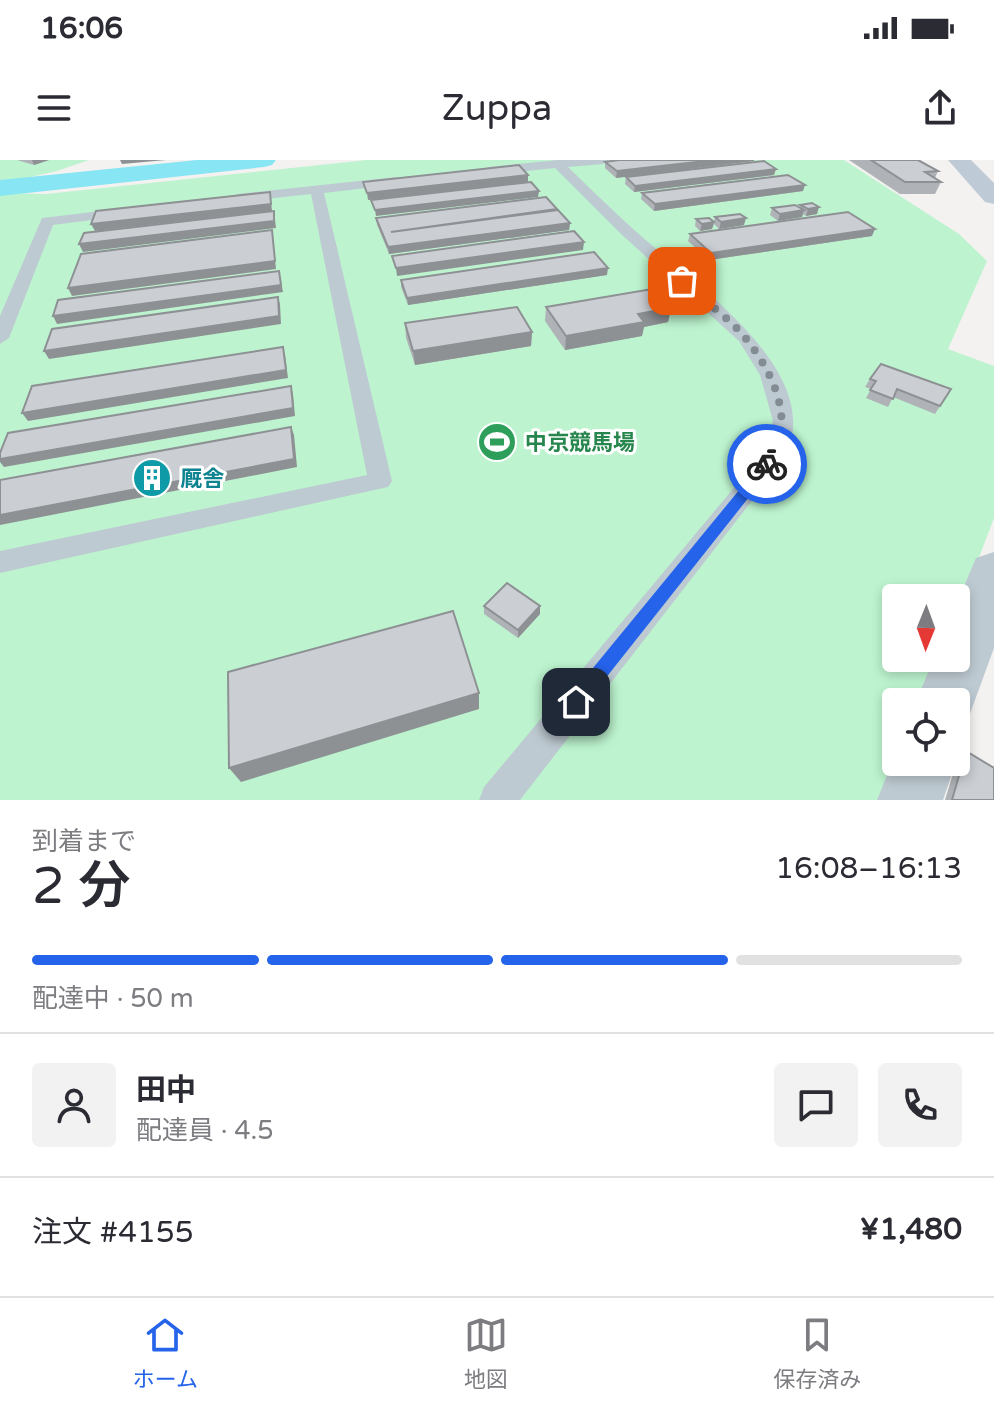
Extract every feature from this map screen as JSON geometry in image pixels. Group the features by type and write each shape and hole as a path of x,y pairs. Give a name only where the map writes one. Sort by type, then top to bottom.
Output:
{"main road":[{"path":"959,160 994,197"}],"street":[{"path":"951,688 994,573"},
{"path":"910,800 919,776"}],"lane":[{"path":"468,173 603,160"},
{"path":"497,800 774,456 784,421 770,375 746,338 625,230 558,164"},
{"path":"222,200 407,179"},
{"path":"0,562 380,481 317,189"},
{"path":"0,338 47,221 143,210"}],"green space":[{"path":"0,160 89,160 0,184"},
{"name":"中京競馬場","path":"367,160 844,160 959,234 987,261 948,349 994,366 994,518 969,584 882,584 882,672 936,672 929,688 882,688 882,776 893,776 887,800 0,800 0,193 46,194"}],"building":[{"path":"714,160 617,171 605,162"},
{"path":"871,160 918,160 938,171 925,172 941,182 905,182"},
{"path":"764,161 776,169 635,186 626,177"},
{"path":"519,165 528,175 367,193 363,182"},
{"path":"788,175 805,185 655,204 642,193"},
{"path":"531,182 539,191 375,210 371,200"},
{"path":"270,192 271,204 91,224 96,211"},
{"path":"546,197 557,209 391,232 558,210 570,223 388,247 376,218"},
{"path":"812,203 819,207 808,209 800,205"},
{"path":"795,205 804,210 780,214 772,208"},
{"path":"274,211 274,221 79,244 84,233"},
{"path":"848,212 875,229 711,253 690,234"},
{"path":"740,214 746,218 721,222 715,217"},
{"path":"709,218 714,222 702,224 696,219"},
{"path":"272,230 275,261 68,288 81,254"},
{"path":"574,231 584,242 396,268 392,256"},
{"path":"594,252 608,268 407,298 401,280"},
{"path":"279,271 281,285 53,316 58,300"},
{"path":"652,289 671,308 638,314 644,322 566,336 546,307"},
{"path":"278,297 279,316 44,351 52,329"},
{"path":"517,307 532,332 413,351 405,323"},
{"path":"283,347 286,370 22,413 32,386"},
{"path":"881,364 951,389 940,406 897,389 893,399 870,390 876,381 870,379"},
{"name":"厩舎","path":"291,386 293,408 0,459 8,433"},
{"name":"厩舎","path":"291,427 294,459 0,515 0,480"},
{"path":"507,583 540,606 518,630 484,606"},
{"path":"453,611 479,693 229,768 228,672"},
{"path":"970,753 994,768 994,800 952,800 959,776 970,776"}],"waterway":[{"path":"0,188 264,160"}],"way so far":[{"path":"682,281 746,338 770,375 784,421 774,456 767,464"}],"place":[{"name":"中京競馬場","path":"497,442"},
{"name":"厩舎","path":"152,478"}],"route":[{"path":"576,702 767,464"}]}
